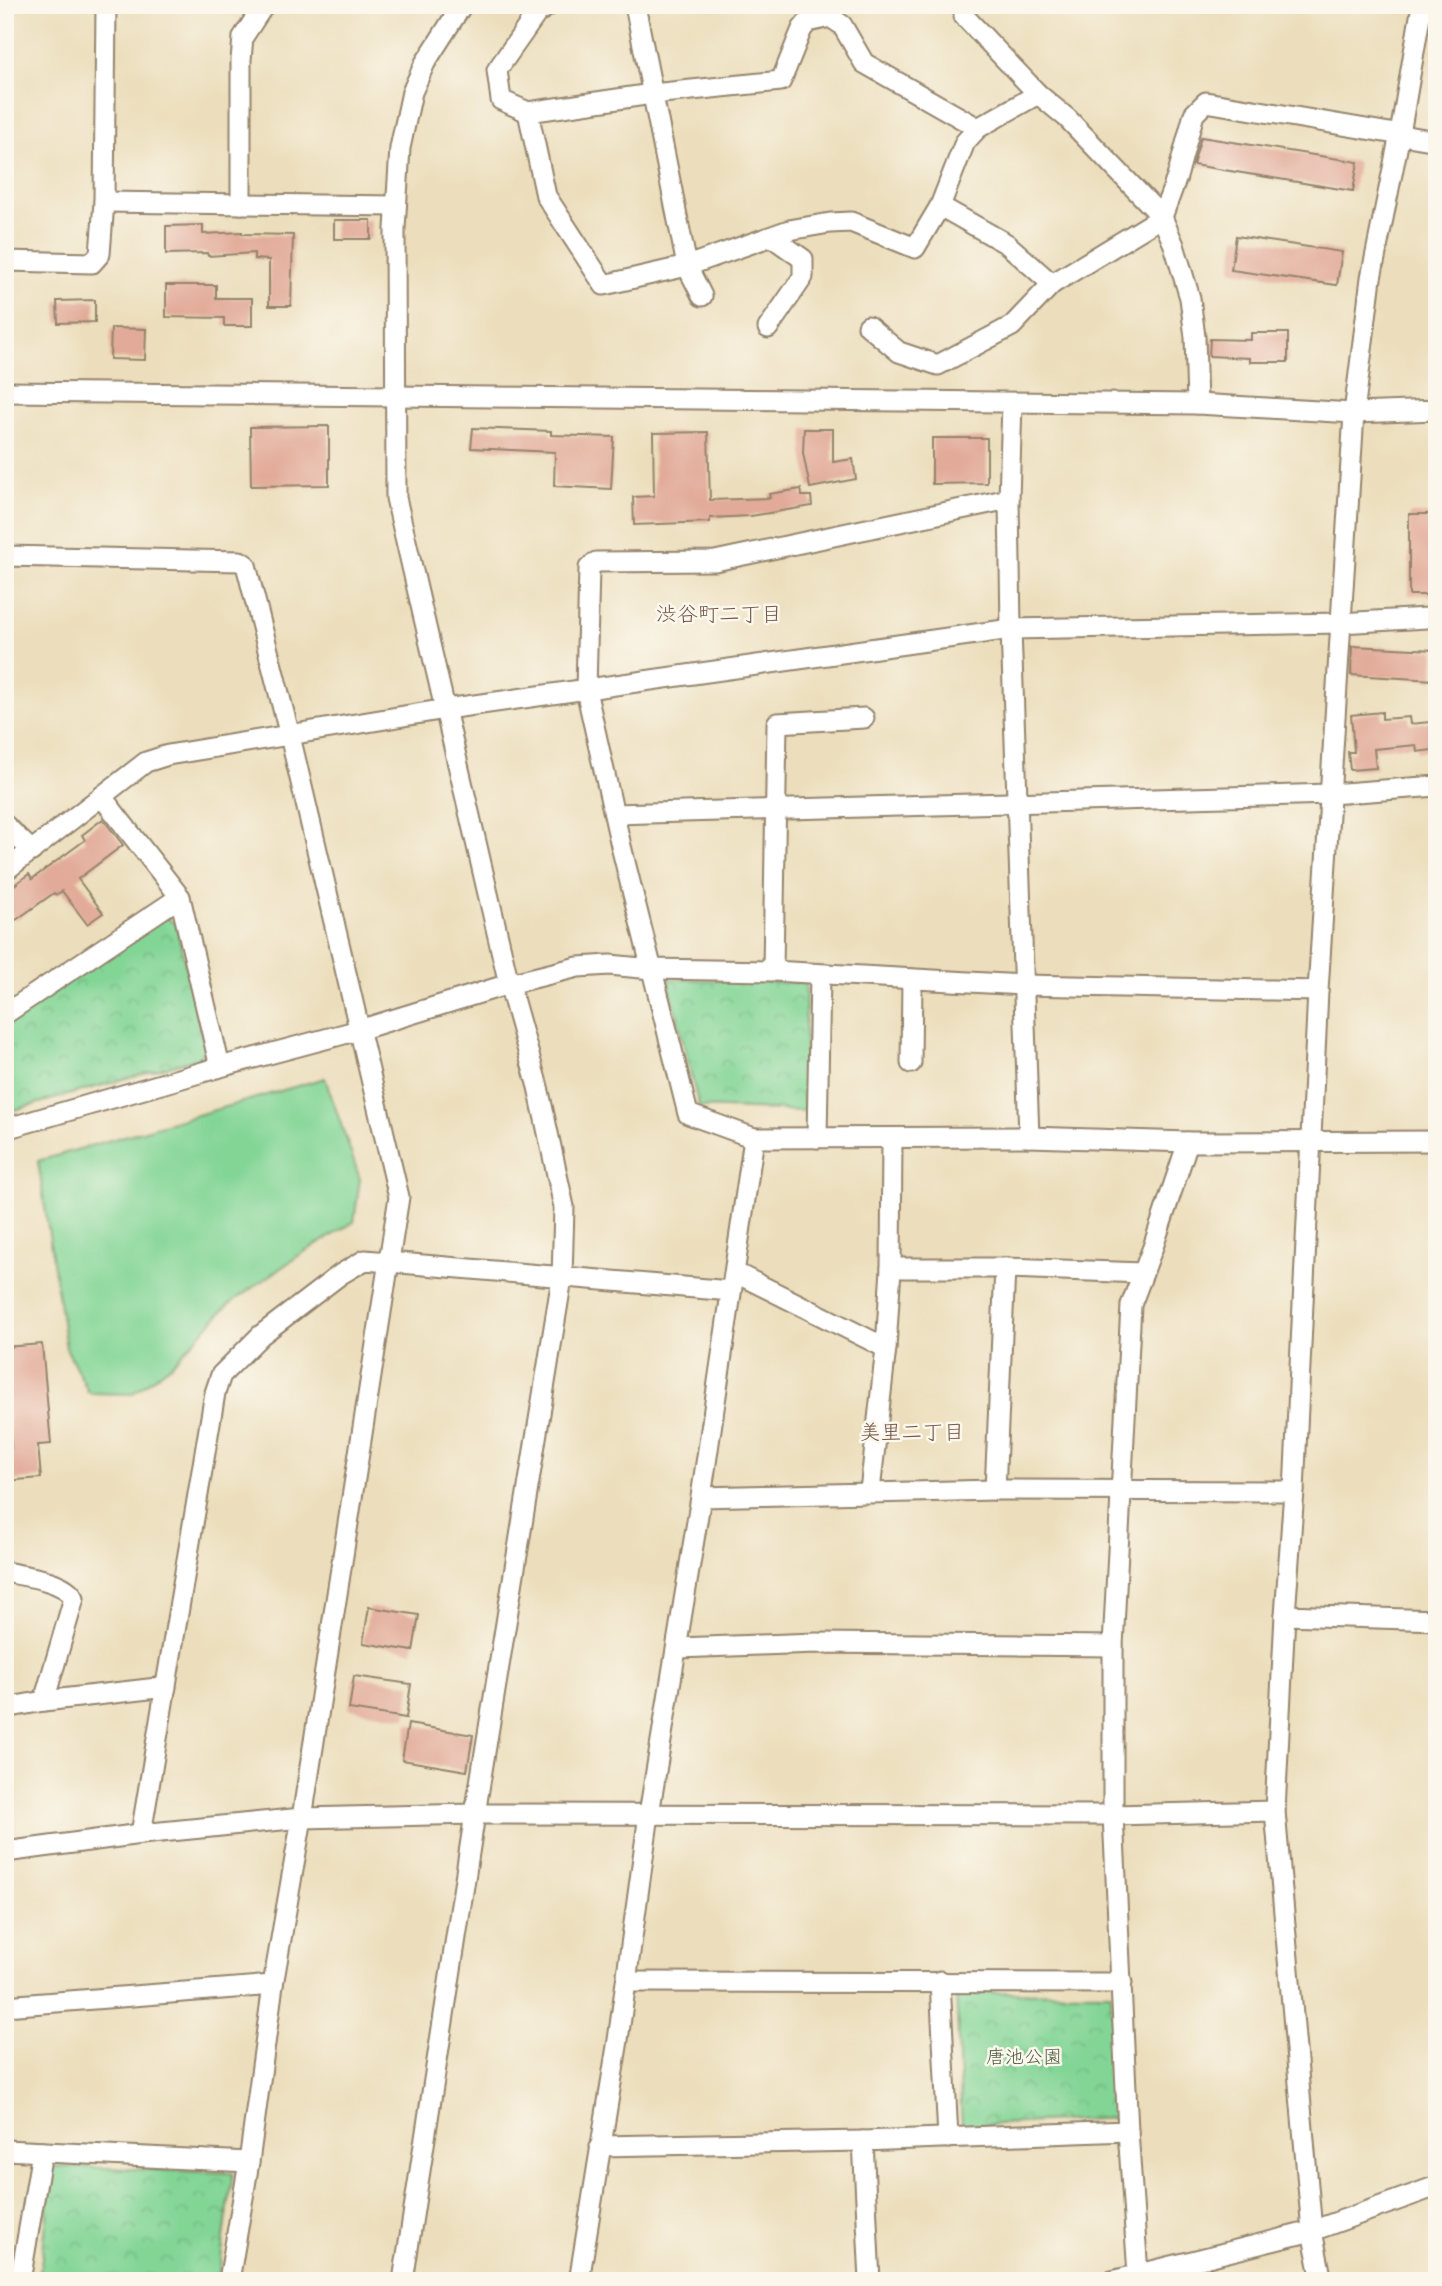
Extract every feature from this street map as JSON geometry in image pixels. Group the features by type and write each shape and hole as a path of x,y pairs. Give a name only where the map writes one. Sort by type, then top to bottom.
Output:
{"street":[{"path":"5,261 92,263 100,254 104,202 106,5"},
{"path":"241,204 243,37 264,5"},
{"path":"403,2281 562,1278 564,1207 538,1087 509,984 396,498 396,206 400,148 412,92 425,63 462,5"},
{"path":"550,5 537,13 497,70 501,100 528,112 652,94 781,81 802,29 808,22 830,18 842,25 864,63 978,128"},
{"path":"635,5 687,266 702,296"},
{"path":"964,5 964,16 1162,217 1191,298 1197,404"},
{"path":"1322,2281 1312,2231 1275,1811 1294,1491 1318,991 1354,413 1371,278 1422,5"},
{"path":"528,112 546,196 604,285 687,266 807,226 851,222 915,248 940,206 965,142 978,128 1038,94"},
{"path":"868,326 899,352 938,365 1012,326 1052,284 1162,217 1177,177 1194,114 1206,102 1437,141"},
{"path":"104,202 396,206"},
{"path":"940,206 1007,244 1052,284"},
{"path":"768,328 803,277 804,269 803,259 772,236"},
{"path":"5,392 1197,404 1354,413 1437,411"},
{"path":"1012,403 1009,499 1011,629 1029,1137"},
{"path":"1009,499 715,561 596,562 589,568 586,690 688,1114 754,1138 1029,1137 1188,1142 1437,1141"},
{"path":"5,556 240,561 246,565 290,736 399,1197 302,1818 273,1985 249,2162 229,2281"},
{"path":"5,871 146,762 159,757 446,709 1011,629 1340,623 1427,618 1437,615"},
{"path":"773,971 777,723 864,718"},
{"path":"614,814 1330,794 1437,786"},
{"path":"102,797 180,897 220,1067"},
{"path":"5,825 32,851"},
{"path":"5,1014 180,897"},
{"path":"5,1129 359,1030 509,984 578,967 610,965 651,969 773,971 1023,985 1318,991"},
{"path":"817,1138 820,975"},
{"path":"911,1063 912,979"},
{"path":"579,2281 627,1982 649,1814 678,1648 754,1138"},
{"path":"870,1491 886,1348 891,1268 892,1138"},
{"path":"1138,2274 1128,2131 1114,1815 1113,1646 1131,1306 1188,1142"},
{"path":"141,1834 220,1375 261,1335 341,1274 365,1261 562,1278 733,1282 886,1348"},
{"path":"891,1268 1005,1268 1143,1273"},
{"path":"995,1490 1005,1268"},
{"path":"701,1497 870,1491 1294,1491"},
{"path":"5,1572 61,1585 70,1590 74,1598 44,1702"},
{"path":"1285,1615 1437,1620"},
{"path":"678,1648 816,1643 1113,1646"},
{"path":"5,1709 166,1687"},
{"path":"5,1852 141,1834 302,1818 475,1814 1114,1815 1275,1811"},
{"path":"940,1981 948,2138"},
{"path":"627,1982 1122,1983"},
{"path":"5,2006 273,1985"},
{"path":"600,2146 863,2141 1128,2131"},
{"path":"863,2141 870,2281"},
{"path":"5,2150 249,2162"},
{"path":"20,2281 42,2152"},
{"path":"1112,2281 1312,2231 1437,2186"}],"green space":[{"path":"163,916 176,924 205,1050 198,1058 11,1111 5,1094 5,1025"},
{"path":"668,979 806,983 804,1111 699,1107"},
{"path":"325,1078 360,1179 354,1222 298,1256 228,1305 171,1365 132,1394 89,1393 66,1348 38,1161"},
{"name":"唐池公園","path":"956,1992 1111,1993 1116,2118 962,2126"},
{"path":"53,2166 233,2173 218,2281 39,2281"}],"building":[{"path":"1201,137 1358,162 1353,191 1193,165"},
{"path":"334,220 371,220 371,239 334,239"},
{"path":"203,225 203,234 242,232 293,235 291,306 269,306 269,260 254,259 254,253 208,256 207,253 166,254 166,226"},
{"path":"1236,236 1342,252 1337,285 1231,270"},
{"path":"166,285 216,285 216,298 252,298 252,326 224,326 224,318 166,317"},
{"path":"95,300 95,322 58,323 57,301"},
{"path":"111,328 146,329 145,360 110,359"},
{"path":"1251,333 1288,333 1288,362 1250,362 1250,358 1209,356 1210,339 1251,340"},
{"path":"329,426 329,485 251,486 250,427"},
{"path":"473,428 614,437 611,489 554,486 555,452 471,448"},
{"path":"804,429 833,429 833,462 853,459 856,479 810,488 803,453"},
{"path":"708,432 710,500 770,498 769,494 801,489 802,496 811,496 812,506 751,516 710,518 710,522 634,525 633,497 654,496 653,433"},
{"path":"932,438 987,438 987,483 932,484"},
{"path":"1409,514 1437,514 1437,595 1409,595"},
{"path":"1352,646 1435,650 1434,680 1351,675"},
{"path":"1382,712 1382,719 1409,717 1410,724 1430,722 1433,750 1417,752 1416,745 1374,749 1376,768 1350,770 1348,752 1354,752 1351,715"},
{"path":"103,819 123,845 78,879 103,913 87,924 62,891 56,895 54,893 16,920 5,906 5,892 29,874 32,879 85,840 82,835"},
{"path":"42,1344 51,1444 38,1445 41,1478 5,1481 5,1448 11,1448 5,1347"},
{"path":"369,1607 419,1615 413,1651 363,1643"},
{"path":"354,1676 411,1684 406,1718 349,1709"},
{"path":"408,1724 473,1735 467,1771 402,1760"}],"district":[{"name":"渋谷町二丁目","path":"719,614"},
{"name":"美里二丁目","path":"912,1432"}]}
